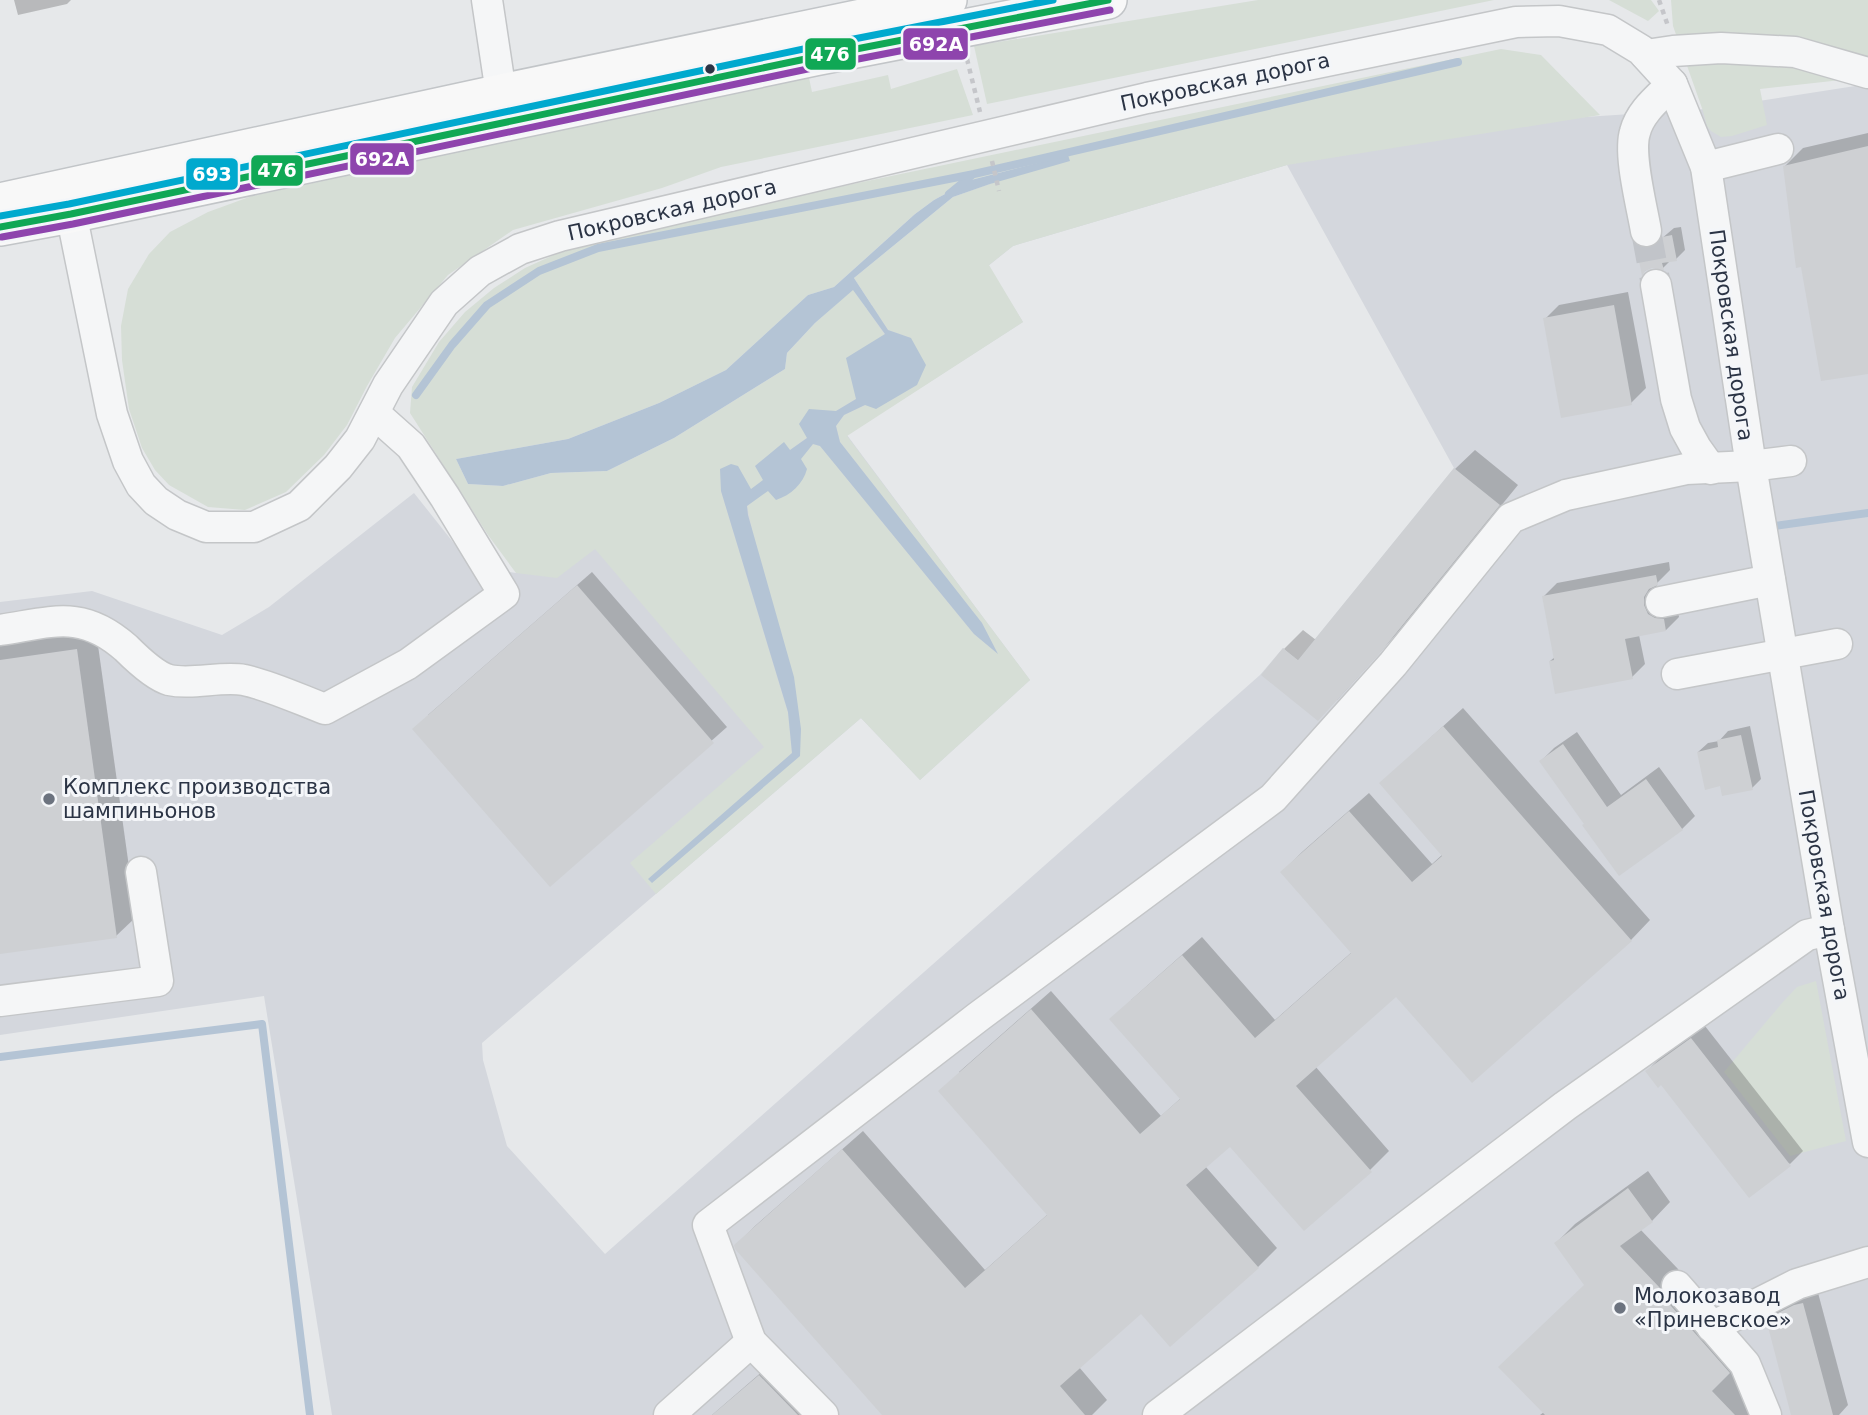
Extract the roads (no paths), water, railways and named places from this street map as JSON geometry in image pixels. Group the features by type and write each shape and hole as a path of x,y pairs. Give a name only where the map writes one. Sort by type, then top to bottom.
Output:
{"main road":[{"path":"0,227 68,201 501,93 948,0"},
{"path":"0,202 68,201 1108,0"}],"street":[{"path":"487,0 501,93"},
{"name":"Покровская дорога","path":"68,201 112,414 128,461 141,485 156,501 177,515 206,527 254,527 299,506 338,467 360,439 388,385 444,303 480,271 520,249 560,236 989,146 1161,95 1516,22 1559,21 1608,30 1641,50 1672,84 1706,167 1782,653 1868,1142"},
{"path":"1646,55 1721,48 1795,52 1868,73"},
{"path":"1646,231 1633,158 1635,132 1648,108 1672,84"},
{"path":"1706,167 1778,149"},
{"path":"1656,285 1676,399 1685,428 1711,469"},
{"path":"0,630 68,620 93,625 167,680 243,680 325,709 408,664 504,594 411,446 374,413"},
{"path":"823,1415 751,1342 708,1225 978,1017 1273,798 1393,664 1511,518 1566,495 1686,469 1791,461"},
{"path":"1661,602 1770,580"},
{"path":"1677,674 1837,644"},
{"path":"0,1001 158,981 141,873"},
{"path":"1163,1413 1565,1106 1807,935 1829,930"},
{"path":"1712,1326 1797,1284 1868,1262"},
{"path":"1676,1286 1745,1364 1766,1415"},
{"path":"669,1415 751,1342"}],"water":[{"path":"1068,155 1070,161 953,197 854,278 888,330 911,338 926,365 917,385 876,409 865,405 844,415 836,426 840,442 982,623 998,654 974,634 820,446 813,444 801,459 807,469 796,488 776,500 768,491 747,506 794,677 801,729 800,756 652,883 648,879 792,753 788,712 721,491 720,469 731,464 738,466 751,489 763,480 755,466 784,442 790,450 807,438 799,424 809,409 836,411 856,399 846,358 885,334 853,290 815,323 787,353 785,369 674,438 607,471 551,473 503,486 468,484 456,459 568,439 659,403 726,370 808,295 834,287 934,200 971,180"}],"waterway":[{"path":"416,395 452,345 487,305 539,271 598,248 974,174 1458,62"},
{"path":"949,194 971,176"},
{"path":"1774,526 1868,513"},
{"path":"0,1057 262,1024 310,1415"}],"tunnel":[{"path":"1646,231 1656,285"}],"place":[{"name":"Комплекс производства шампиньонов","path":"49,799"},
{"name":"Молокозавод «Приневское»","path":"1620,1308"}]}
